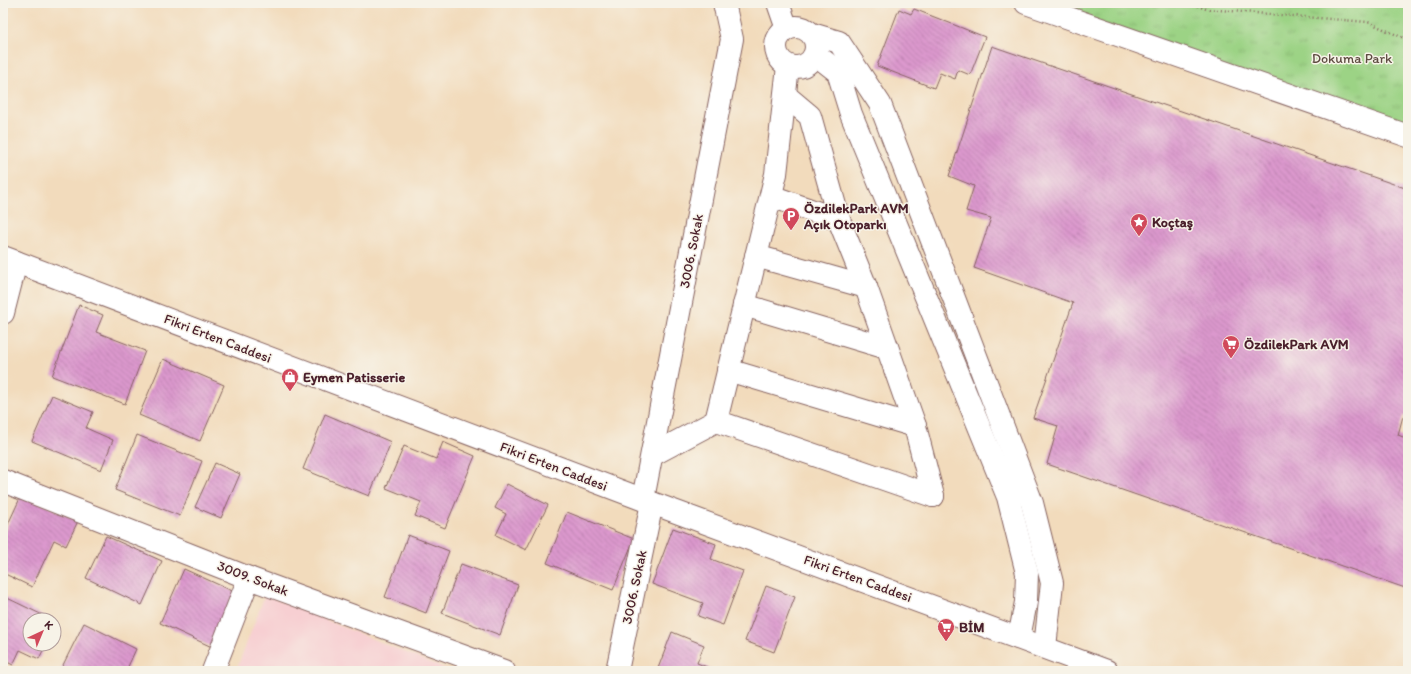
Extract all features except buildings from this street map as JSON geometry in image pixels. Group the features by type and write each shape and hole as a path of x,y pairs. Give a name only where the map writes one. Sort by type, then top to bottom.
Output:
{"street":[{"name":"3006. Sokak","path":"617,671 648,501 652,455 732,40 724,3"},
{"path":"778,3 802,36 838,72 851,114 1008,497 1027,573 1026,602 1019,638"},
{"path":"791,3 802,36 806,65 797,67 788,66 781,61 776,52 776,43 779,35 802,36 839,42 880,104 1032,502 1052,583 1044,647"},
{"path":"1026,3 1408,136"},
{"path":"716,421 776,174 786,95 788,66"},
{"path":"652,455 716,421 933,496 916,426 866,287 839,220 810,116 786,95"},
{"path":"771,196 839,220"},
{"path":"756,256 866,287"},
{"path":"3,313 10,259"},
{"name":"Fikri Erten Caddesi","path":"10,259 648,501 1107,671"},
{"path":"744,305 887,348"},
{"path":"728,370 916,426"},
{"name":"3009. Sokak","path":"3,481 249,578 504,671"},
{"path":"1008,497 1032,502"},
{"path":"214,671 249,578"}],"path":[{"path":"1190,3 1206,8 1368,22 1408,40"}],"shaded area":[{"path":"265,595 451,671 236,671"}],"green space":[{"name":"Dokuma Park","path":"1023,3 1408,3 1408,136"}],"place":[{"name":"ÖzdilekPark AVM Açık Otoparkı","path":"791,231"},
{"name":"Koçtaş","path":"1139,237"},
{"name":"ÖzdilekPark AVM","path":"1231,359"},
{"name":"Eymen Patisserie","path":"290,392"},
{"name":"BİM","path":"946,642"}]}
